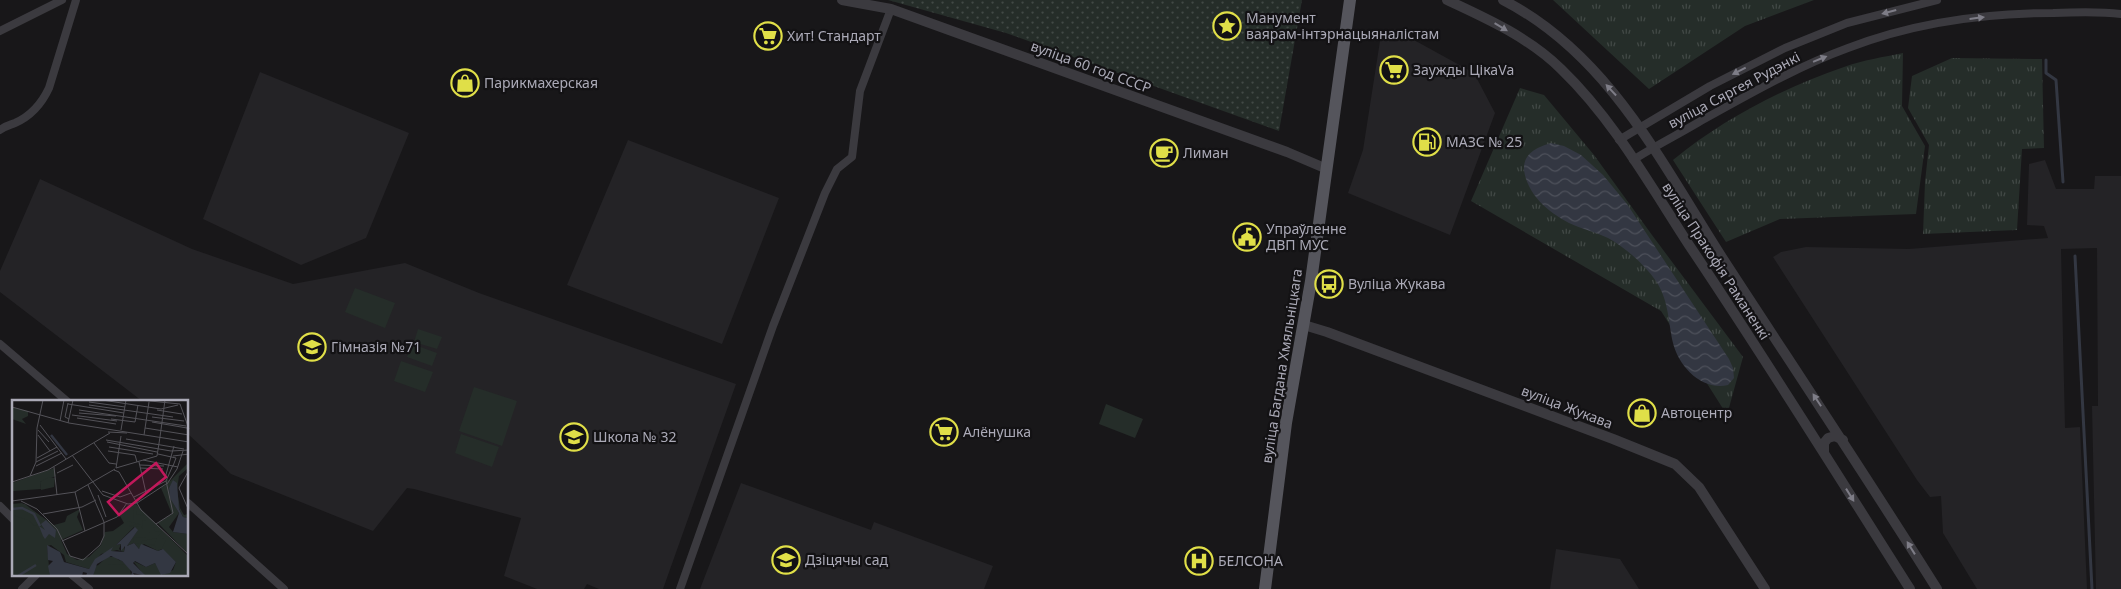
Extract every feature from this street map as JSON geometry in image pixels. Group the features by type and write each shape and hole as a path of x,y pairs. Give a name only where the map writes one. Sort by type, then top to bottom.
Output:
{"main road":[{"name":"вуліца Багдана Хмяльніцкага","path":"1265,589 1286,423 1304,325 1350,0"}],"street":[{"path":"0,31 62,0"},
{"path":"0,130 17,122 33,111 44,100 50,88 76,0"},
{"name":"вуліца 60 год СССР","path":"842,0 891,9 1278,149 1327,169"},
{"name":"вуліца Пракофія Раманенкі","path":"1447,0 1494,23 1528,44 1560,68 1590,101 1633,160 1910,589"},
{"name":"вуліца Пракофія Раманенкі","path":"1503,0 1517,7 1563,42 1620,100 1653,147 1938,589"},
{"name":"вуліца Сяргея Рудэнкі","path":"1619,140 1710,86 1785,48 1847,23 1937,0"},
{"path":"680,589 773,326 824,193 837,169 852,157 860,91 891,9"},
{"name":"вуліца Сяргея Рудэнкі","path":"1633,160 1758,88 1849,47 1908,30 1973,18 2026,13 2104,12 2121,14"},
{"name":"вуліца Жукава","path":"1304,325 1513,401 1675,464 1699,487 1765,589"},
{"path":"0,344 66,400"},
{"path":"1824,454 1823,447 1828,438 1838,437 1844,441"},
{"path":"189,504 284,589"},
{"path":"0,506 12,518"},
{"path":"22,589 35,576"},
{"path":"73,576 88,589"}],"shaded area":[{"path":"1394,29 1474,73 1495,113 1450,235 1348,193 1363,150 1380,41"},
{"path":"260,72 409,133 366,238 301,265 203,219"},
{"path":"628,140 779,198 722,344 567,285"},
{"path":"2045,160 2056,189 2094,189 2095,176 2121,176 2121,589 2096,589 2092,406 2098,406 2097,248 2061,249 2065,428 2080,427 2087,589 1977,589 1943,533 1941,496 1930,497 1917,480 1773,257 1781,252 1806,247 1909,249 2048,238 2044,226 2027,225 2029,164"},
{"path":"40,179 192,249 293,284 405,263 479,293 736,384 663,589 599,589 587,584 584,589 537,589 504,576 521,518 407,488 373,531 231,474 189,435 189,400 141,400 0,292 0,271"},
{"name":"Дзіцячы сад","path":"741,483 871,530 874,522 993,566 984,589 700,589"},
{"path":"1556,549 1620,559 1639,589 1550,589"}],"green space":[{"path":"888,0 1302,0 1279,131 1006,33"},
{"path":"1553,0 1814,0 1745,26 1649,89"},
{"path":"1903,53 1902,106 1925,146 1916,214 1780,219 1726,242 1673,160 1712,131 1776,95 1821,75 1851,65"},
{"path":"1952,58 2042,59 2044,148 2022,149 2017,230 1923,234 1925,182 1929,145 1908,108 1912,76"},
{"path":"1520,88 1544,95 1594,155 1743,357 1727,415 1661,311 1471,201"},
{"path":"355,288 395,303 385,328 345,312"},
{"path":"418,329 442,337 437,349 414,342"},
{"path":"412,344 437,353 432,366 407,357"},
{"path":"401,361 433,372 425,392 394,381"},
{"path":"474,387 517,401 502,446 459,431"},
{"path":"1106,404 1143,419 1135,438 1099,424"},
{"path":"461,434 499,447 492,467 455,453"}],"water":[{"path":"1551,143 1564,146 1581,155 1603,175 1627,204 1729,359 1733,368 1734,378 1728,385 1718,386 1701,381 1680,361 1673,343 1668,311 1660,289 1656,281 1634,257 1608,238 1561,219 1546,208 1534,194 1526,179 1524,164 1532,152"}],"waterway":[{"path":"2046,60 2046,73 2056,80 2063,182"},
{"path":"2075,256 2092,589"}],"place":[{"name":"Манумент ваярам-інтэрнацыяналістам","path":"1227,26"},
{"name":"Хит! Стандарт","path":"768,36"},
{"name":"Заужды ЦікаVа","path":"1394,70"},
{"name":"Парикмахерская","path":"465,83"},
{"name":"МАЗС № 25","path":"1427,142"},
{"name":"Лиман","path":"1164,153"},
{"name":"Упраўленне ДВП МУС","path":"1247,237"},
{"name":"Вуліца Жукава","path":"1329,284"},
{"name":"Гімназія №71","path":"312,347"},
{"name":"Автоцентр","path":"1642,413"},
{"name":"Алёнушка","path":"944,432"},
{"name":"Школа № 32","path":"574,437"},
{"name":"Дзіцячы сад","path":"786,560"},
{"name":"БЕЛСОНА","path":"1199,561"}]}
